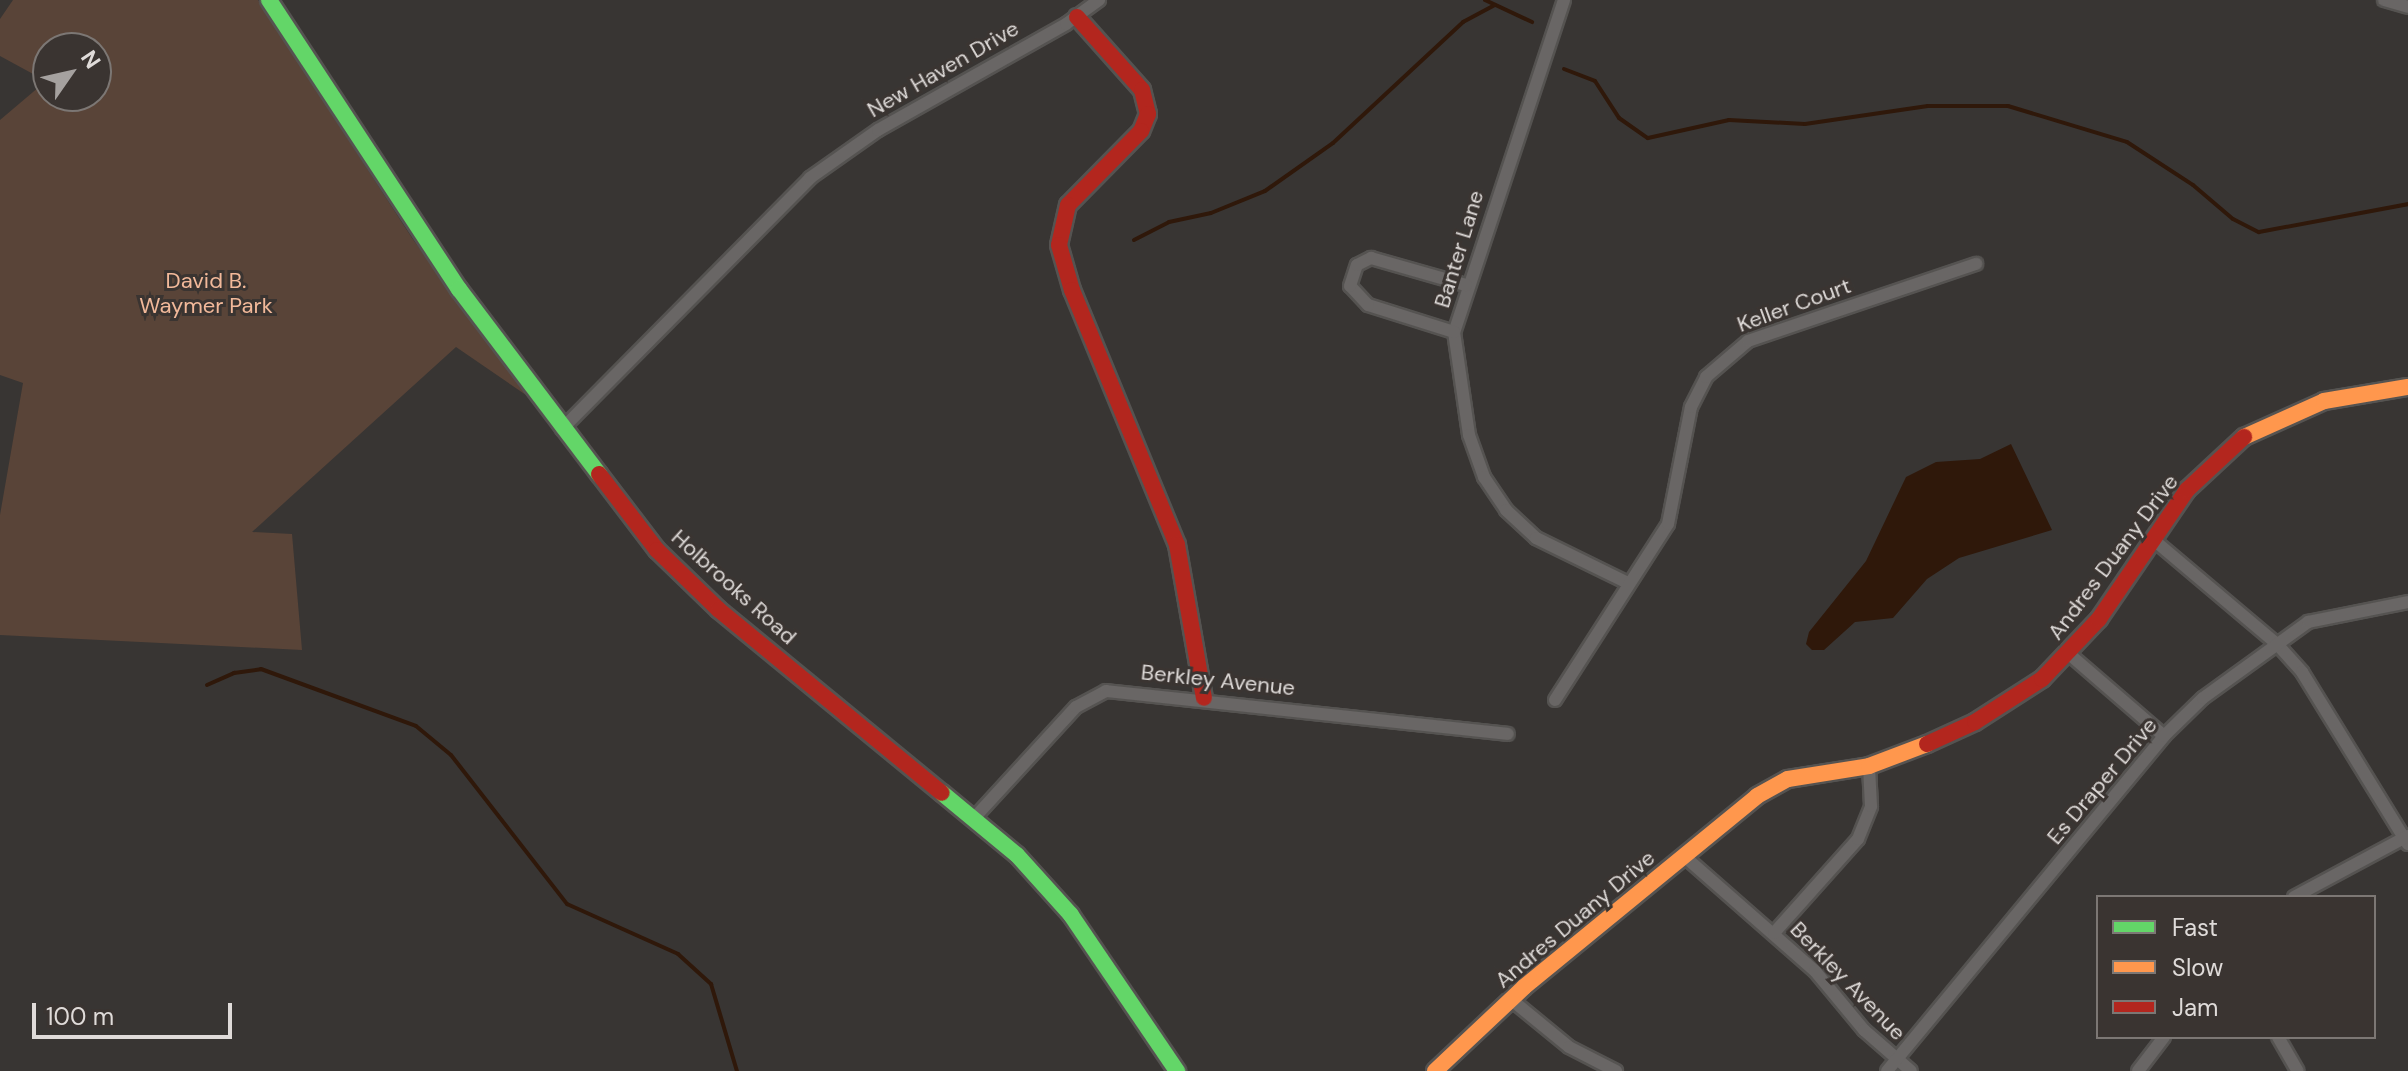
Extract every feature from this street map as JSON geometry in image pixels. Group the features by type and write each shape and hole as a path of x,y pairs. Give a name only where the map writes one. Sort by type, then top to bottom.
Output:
{"street":[{"name":"Holbrooks Road","path":"269,0 459,289 562,429 682,576 976,816 1071,915 1177,1071"},
{"name":"New Haven Drive","path":"562,429 810,178 878,130 1077,17 1099,0"},
{"name":"Banter Lane","path":"1564,0 1466,285 1454,332 1469,435 1484,477 1506,510 1536,538 1628,583"},
{"path":"2384,0 2408,7"},
{"path":"1077,17 1142,90 1148,114 1141,131 1068,205 1059,245 1072,290 1177,545 1204,698"},
{"path":"1454,332 1368,305 1350,286 1357,265 1371,258 1466,285"},
{"name":"Keller Court","path":"1555,700 1668,524 1691,407 1706,377 1735,347 1976,264"},
{"name":"Andres Duany Drive","path":"1435,1071 1513,1001 1757,796 1788,779 1869,766 1975,722 2018,696 2069,654 2155,541 2187,490 2245,436 2324,401 2408,387"},
{"path":"2155,541 2277,644 2327,711 2407,840 2298,895"},
{"name":"Es Draper Drive","path":"1887,1071 2164,736 2203,698 2308,622 2331,613 2408,602"},
{"path":"2069,654 2164,736"},
{"name":"Berkley Avenue","path":"976,816 1091,696 1119,690 1508,734"},
{"path":"1774,933 1858,839 1871,806 1869,766"},
{"name":"Berkley Avenue","path":"1684,856 1774,933 1911,1071"},
{"path":"1513,1001 1569,1047 1616,1071"},
{"path":"2138,1071 2162,1039"},
{"path":"2279,1039 2298,1071"}],"green space":[{"name":"David B. Waymer Park","path":"13,0 258,0 412,238 526,395 456,347 252,532 292,534 302,650 0,635 0,515 23,383 0,375 0,120 32,93 32,112 112,112 112,32 32,32 32,73 0,56 0,19"}],"shaded area":[{"path":"2011,444 2052,530 1959,558 1927,579 1893,618 1855,622 1824,650 1812,650 1806,644 1809,632 1866,561 1906,477 1936,462 1980,459"}],"waterway":[{"path":"1485,0 1532,22"},
{"path":"1134,240 1169,222 1211,213 1265,191 1333,143 1463,22 1495,5"},
{"path":"1564,69 1595,81 1619,118 1648,138 1729,120 1805,124 1928,106 2008,106 2127,142 2193,185 2233,219 2259,232 2408,204"},
{"path":"207,685 234,673 261,669 416,726 451,755 567,904 678,954 711,984 737,1071"}],"traffic: fast":[{"path":"269,0 459,289 599,474"},
{"path":"942,793 1017,855 1071,915 1177,1071"}],"traffic: slow":[{"path":"2244,437 2324,401 2408,387"},
{"path":"1435,1071 1524,987 1757,796 1788,779 1869,766 1927,744"}],"traffic: jam":[{"path":"1077,17 1142,90 1148,114 1141,131 1068,205 1059,245 1072,290 1177,545 1204,698"},
{"path":"1927,744 1975,722 2042,679 2099,619 2187,490 2244,437"},
{"path":"599,474 657,550 719,610 942,793"}]}
